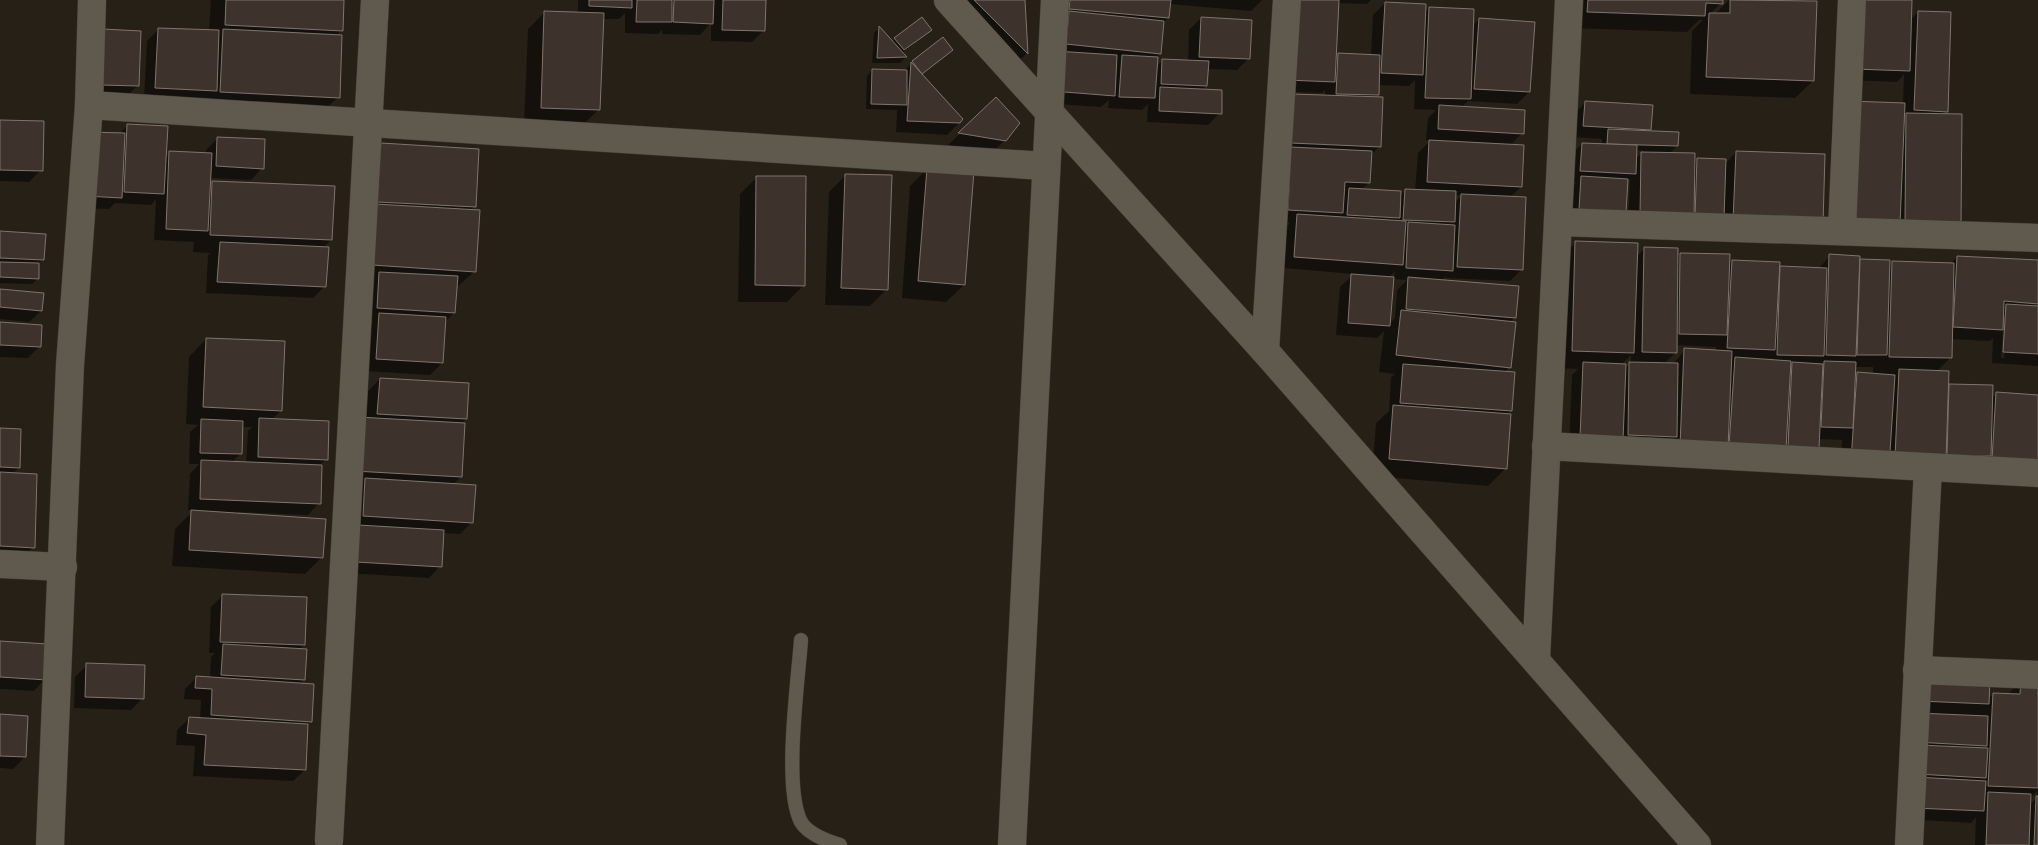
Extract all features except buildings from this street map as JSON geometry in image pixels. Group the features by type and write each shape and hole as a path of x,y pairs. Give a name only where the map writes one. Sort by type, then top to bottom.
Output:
{"street":[{"path":"50,845 70,365 89,105 92,0"},
{"path":"329,840 375,0"},
{"path":"948,0 1265,351 1698,845"},
{"path":"1012,845 1045,166 1055,0"},
{"path":"1265,351 1287,0"},
{"path":"1536,659 1569,0"},
{"path":"1842,232 1852,0"},
{"path":"89,105 1045,166"},
{"path":"1558,222 2038,238"},
{"path":"1546,446 2038,473"},
{"path":"1909,845 1928,467"},
{"path":"0,564 63,567"},
{"path":"1917,670 2038,675"}],"lane":[{"path":"801,640 792,767 794,797 802,823 823,840 840,845"}]}
